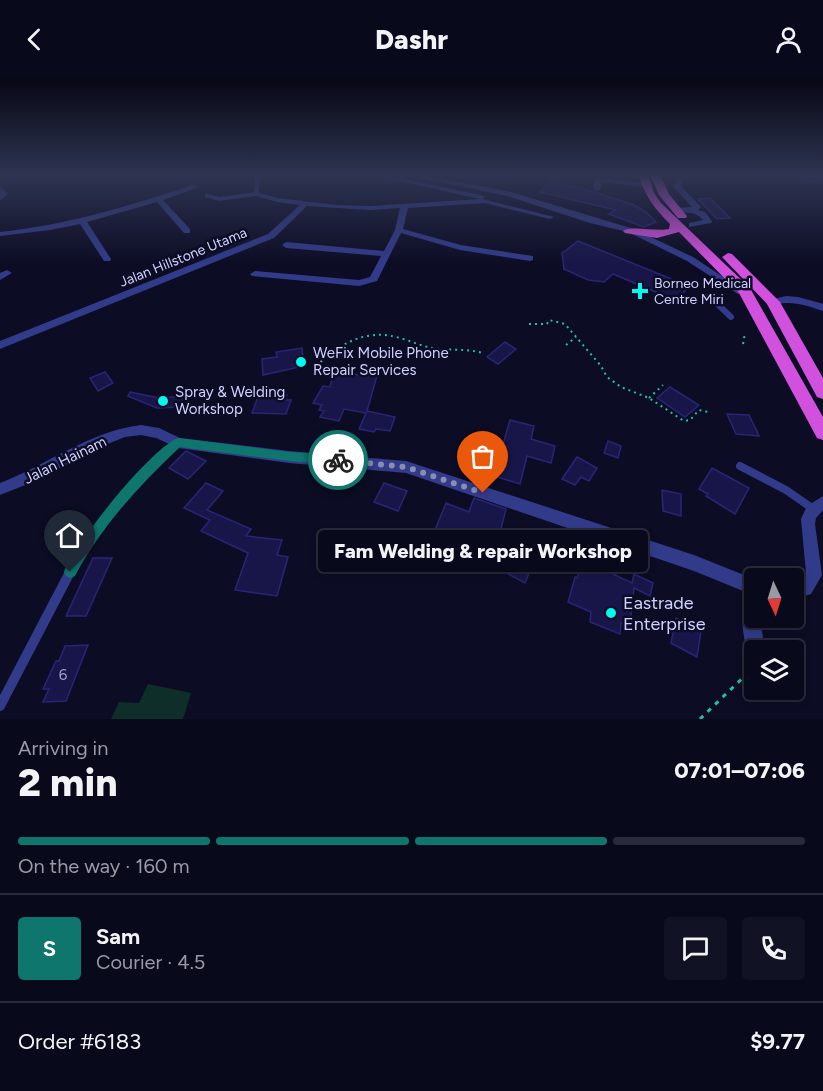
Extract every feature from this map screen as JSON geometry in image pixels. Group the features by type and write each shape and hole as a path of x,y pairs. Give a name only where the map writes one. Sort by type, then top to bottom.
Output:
{"highway":[{"path":"656,204 716,261 747,296 823,434"},
{"path":"671,204 765,291 823,393"},
{"path":"630,231 666,235 674,231 675,224"},
{"path":"709,240 718,256 716,261"}],"street":[{"path":"0,234 49,229 141,204"},
{"path":"162,204 187,231"},
{"path":"305,204 370,208 427,204"},
{"name":"Jalan Hillstone Utama","path":"0,345 271,236 305,204"},
{"path":"498,204 550,216"},
{"path":"541,204 630,231 688,256 747,296"},
{"path":"692,210 698,207 695,204"},
{"path":"255,274 369,282 374,279 399,230 405,205"},
{"path":"675,210 692,210 702,214 708,221 692,225"},
{"path":"82,221 107,259"},
{"path":"576,222 601,222"},
{"path":"399,230 460,247 530,258"},
{"path":"286,245 386,254"},
{"path":"688,256 716,261"},
{"path":"773,302 792,298 808,301 823,308"},
{"name":"Jalan Hainam","path":"0,489 28,478 95,442 124,432 141,430 159,433 178,442 289,457 406,467 694,563 744,583"},
{"path":"804,588 814,575 811,543 806,525 818,505"}],"lane":[{"path":"709,296 731,317"},
{"path":"0,706 80,553 133,484 178,442"},
{"path":"740,466 818,505"}],"path":[{"path":"529,324 547,324 549,320 565,324 601,366 607,377 621,387 649,398 684,421 690,420 699,410 708,412"},
{"path":"316,366 339,345 352,339 380,333 399,337 416,345 452,351 472,349 483,352"},
{"path":"743,344 745,333"},
{"path":"566,345 576,337"},
{"path":"649,398 663,385"},
{"path":"700,719 744,677"}],"green space":[{"path":"148,684 191,693 183,719 111,719 119,702 139,703"}],"building":[{"path":"590,204 631,204 646,212 656,222 644,227 609,214 616,210"},
{"path":"703,204 716,204 730,218 717,219"},
{"path":"578,241 689,286 680,297 676,295 672,299 613,274 604,282 588,280 564,269 562,253"},
{"path":"505,342 516,349 498,364 487,357"},
{"path":"302,348 304,366 263,375 262,359 277,357 276,352"},
{"path":"105,372 113,383 98,391 90,378"},
{"path":"334,373 377,376 367,411 395,417 390,431 376,429 374,432 359,429 366,413 344,409 339,421 320,417 324,411 319,410 322,405 313,403 323,386 330,387"},
{"path":"670,387 699,405 685,417 657,398"},
{"name":"Spray & Welding Workshop","path":"130,392 159,398 185,396 180,407 157,408 128,396"},
{"path":"259,394 287,395 285,400 291,400 286,414 252,413"},
{"path":"727,414 749,415 759,436 736,434"},
{"path":"510,420 534,426 531,439 555,446 551,463 527,456 520,484 494,476"},
{"path":"608,441 621,446 618,458 604,453"},
{"path":"186,451 206,461 188,479 169,468"},
{"path":"577,457 597,468 589,481 581,477 575,485 562,479"},
{"path":"712,468 749,488 735,514 699,489"},
{"path":"206,483 223,491 207,510 251,529 246,536 282,540 277,555 288,557 277,596 235,590 248,553 201,531 210,520 184,508"},
{"path":"384,483 407,491 398,511 374,502"},
{"path":"662,490 681,494 681,516 663,511"},
{"path":"474,498 506,509 499,537 536,556 525,583 488,563 487,566 464,558 469,546 467,542 435,530 446,503 469,512"},
{"path":"93,558 112,558 86,616 66,616"},
{"path":"583,560 632,583 634,574 653,583 650,596 634,588 630,626 621,623 620,634 590,622 591,612 568,602 575,577 577,578"},
{"path":"676,618 701,631 697,657 671,643"},
{"path":"88,645 66,701 43,702 49,689 43,689 65,646"}],"way so far":[{"path":"338,460 406,467 483,493"}],"place":[{"name":"Borneo Medical Centre Miri","path":"640,291"},
{"name":"WeFix Mobile Phone Repair Services","path":"301,362"},
{"name":"Spray & Welding Workshop","path":"163,401"},
{"name":"Fam Welding & repair Workshop","path":"483,493"},
{"name":"Eastrade Enterprise","path":"611,613"}],"route":[{"path":"70,572 80,553 133,484 178,442 289,457 338,460"}]}
